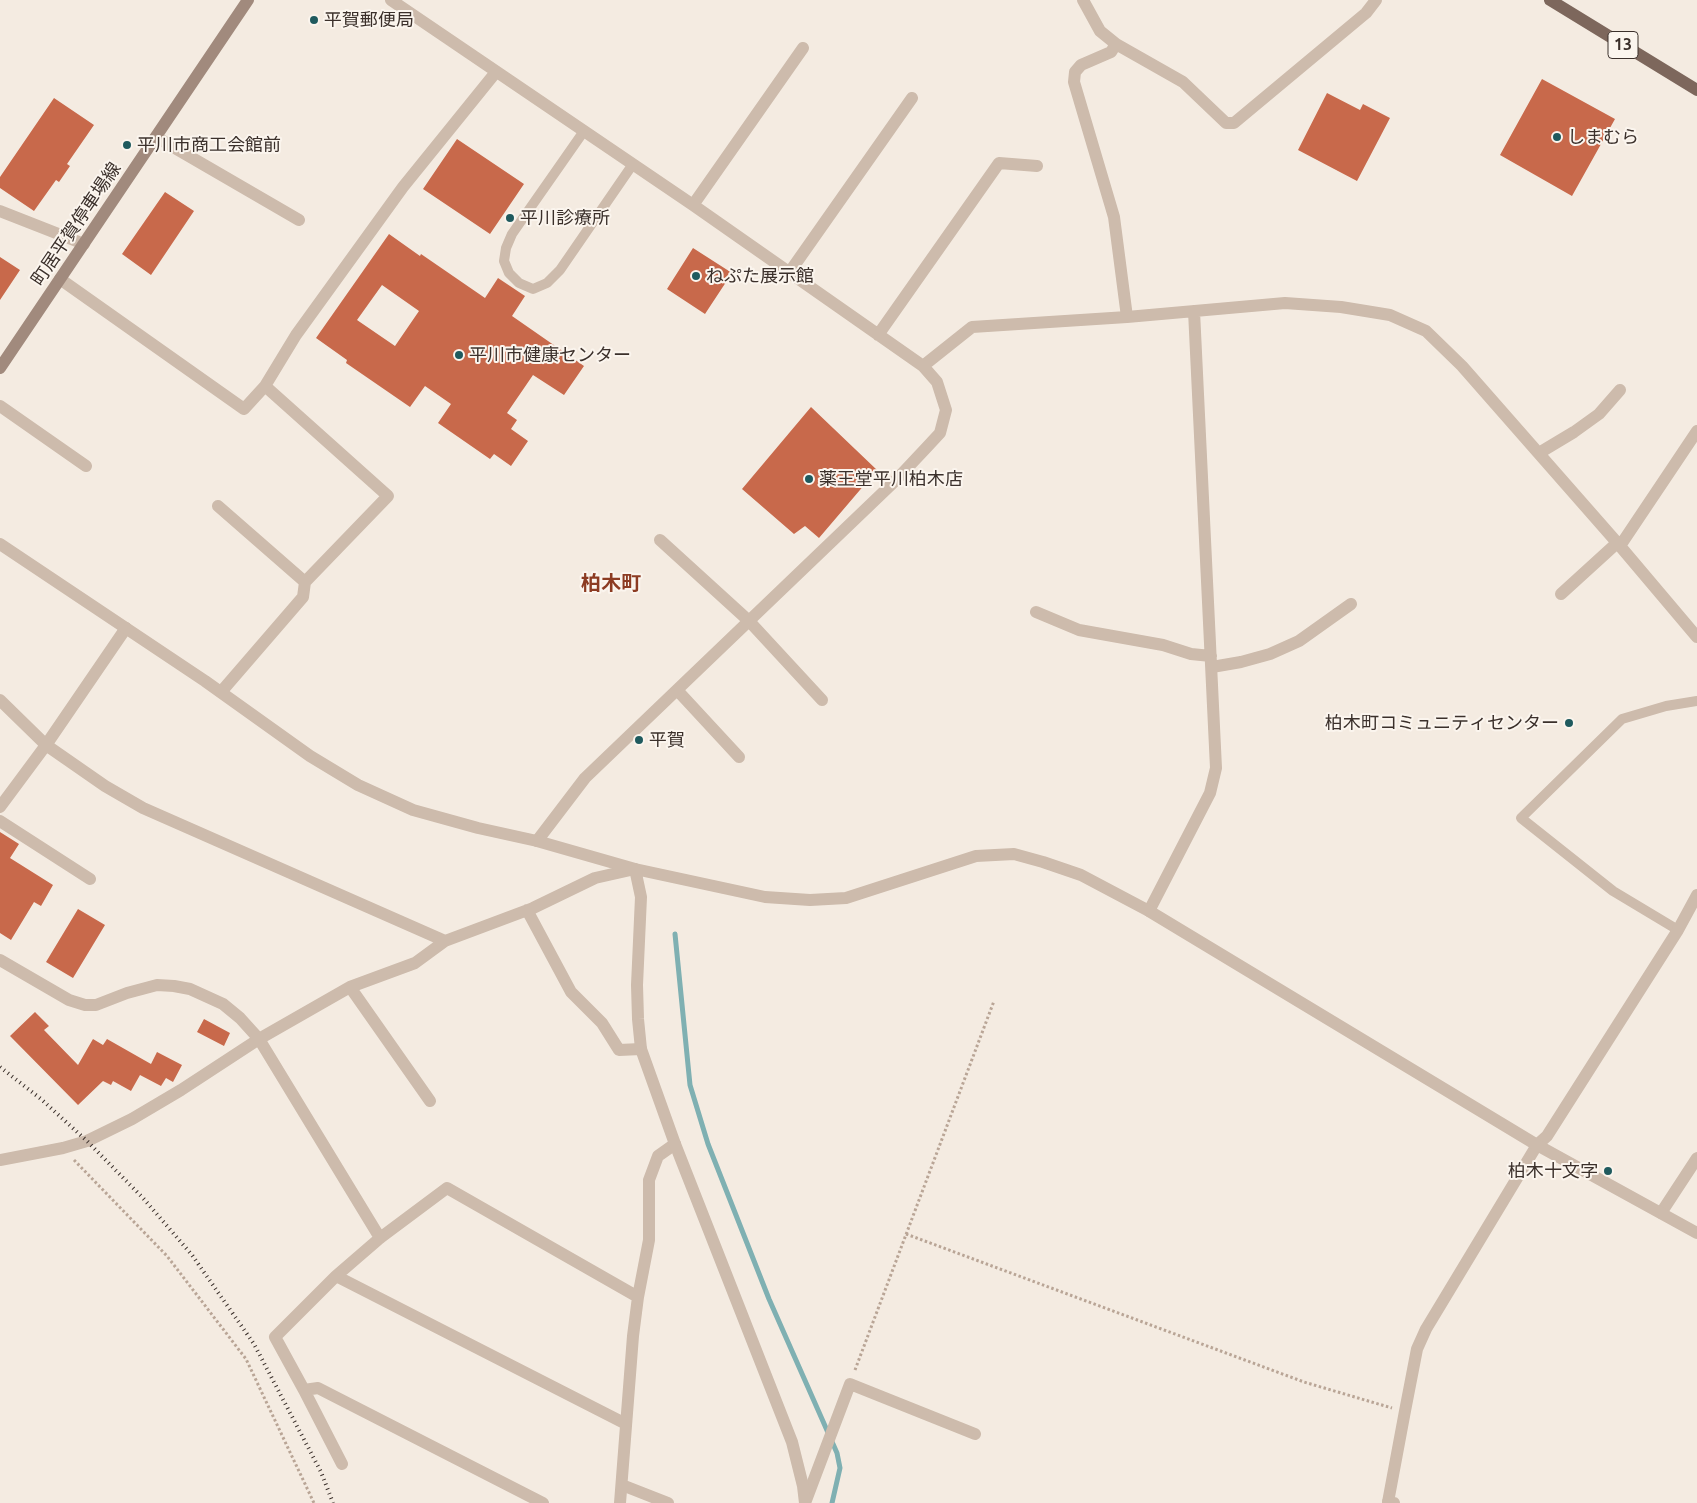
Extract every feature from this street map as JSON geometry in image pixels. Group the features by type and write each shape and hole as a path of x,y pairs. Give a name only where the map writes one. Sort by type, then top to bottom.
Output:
{"main road":[{"name":"町居平賀停車場線","path":"0,368 248,0"},
{"name":"13","path":"1550,0 1697,90"}],"street":[{"path":"391,0 923,366 937,382 946,410 940,433 896,480 585,778 537,841"},
{"path":"1083,0 1100,31 1116,44 1183,82 1226,123 1234,124 1366,13 1376,0"},
{"path":"1116,44 1111,52 1081,65 1074,72 1074,82 1114,217 1126,317"},
{"path":"693,206 803,48"},
{"path":"60,279 244,409 265,386 296,334 403,187 496,72"},
{"path":"789,272 912,98"},
{"path":"156,137 298,220"},
{"path":"878,335 999,163 1037,166"},
{"path":"0,210 84,244"},
{"path":"923,366 972,327 1126,317 1285,303 1341,307 1390,315 1426,331 1462,366 1619,545 1697,638"},
{"path":"1149,911 1210,793 1216,768 1194,311"},
{"path":"221,692 303,597 306,582 388,496 265,386"},
{"path":"1539,453 1599,414 1620,390"},
{"path":"0,406 86,466"},
{"path":"1561,594 1619,545 1697,431"},
{"path":"218,506 306,582"},
{"path":"660,540 748,621 822,700"},
{"path":"0,544 221,692 310,756 358,785 413,810 478,828 537,841 635,869 765,897 810,900 846,898 976,856 1014,854 1081,875 1149,911 1537,1144 1697,1233"},
{"path":"1036,612 1079,630 1163,645 1211,661 1241,662 1270,654 1299,641 1351,604"},
{"path":"0,807 46,745 126,628"},
{"path":"677,690 739,757"},
{"path":"0,700 46,745 105,786 143,808 445,941"},
{"path":"0,821 90,879"},
{"path":"0,1160 63,1148 87,1141 132,1119 181,1090 259,1039 350,987 416,963 445,941 527,910 595,878 635,869"},
{"path":"635,869 641,897 638,1019 641,1049 675,1144 792,1442 800,1467 805,1503"},
{"path":"1390,1503 1417,1349 1426,1329 1537,1144 1547,1136 1678,930 1697,895"},
{"path":"527,910 571,992 602,1023 619,1050 641,1049"},
{"path":"0,960 69,1000 85,1005 96,1005 127,993 156,985 190,989 223,1004 240,1018 259,1039 380,1238"},
{"path":"350,987 430,1101"},
{"path":"620,1503 633,1336 649,1240 649,1180 658,1156 675,1144"},
{"path":"1661,1213 1697,1158"},
{"path":"342,1464 275,1338 336,1276 380,1238 447,1188 638,1297"},
{"path":"336,1276 626,1424"},
{"path":"805,1503 850,1384 975,1434"},
{"path":"304,1390 318,1388 544,1503"},
{"path":"622,1485 668,1503"}],"lane":[{"path":"584,131 512,234 506,248 504,261 506,267 519,283 533,289 547,283 560,270 632,164"},
{"path":"1678,930 1612,891 1521,818 1622,719 1666,706 1697,701"}],"path":[{"path":"850,1384 994,1001"},
{"path":"63,1148 167,1256 246,1359 314,1503"},
{"path":"906,1234 1304,1382 1405,1412"}],"building":[{"name":"しまむら","path":"1542,79 1615,119 1572,196 1500,155"},
{"path":"1327,93 1360,110 1363,104 1390,118 1357,181 1298,150"},
{"path":"54,98 94,125 67,164 70,166 59,182 56,180 34,211 0,188 0,177"},
{"path":"457,139 524,184 490,234 423,189"},
{"path":"165,192 194,211 151,275 122,254"},
{"name":"平川市健康センター","path":"389,234 485,298 498,278 525,296 512,316 584,366 564,395 533,375 507,413 517,420 511,429 528,441 511,466 494,454 490,459 438,423 451,404 425,386 410,407 346,363 347,360 316,338","holes":["382,285 419,311 395,346 357,320"]},
{"path":"693,248 732,273 705,314 667,289"},
{"path":"0,257 20,270 0,300"},
{"name":"薬王堂平川柏木店","path":"811,407 877,470 819,538 805,526 794,534 742,489"},
{"path":"0,832 19,844 10,858 53,885 41,906 34,902 11,940 0,933"},
{"path":"78,909 105,925 73,978 46,962"},
{"path":"35,1012 49,1026 44,1030 78,1065 93,1039 103,1045 107,1039 151,1064 157,1052 182,1065 173,1082 166,1078 161,1086 140,1075 131,1091 113,1081 111,1085 103,1081 78,1105 10,1036"},
{"path":"204,1019 230,1033 224,1046 197,1032"}],"waterway":[{"path":"675,934 690,1085 708,1144 769,1299 837,1453 840,1468 832,1503"}],"railway":[{"path":"0,1067 41,1099 87,1141 143,1198 192,1255 254,1344 321,1472 333,1503"}],"place":[{"name":"平賀郵便局","path":"314,20"},
{"name":"しまむら","path":"1557,137"},
{"name":"平川市商工会館前","path":"127,145"},
{"name":"平川診療所","path":"510,218"},
{"name":"ねぷた展示館","path":"696,276"},
{"name":"平川市健康センター","path":"459,355"},
{"name":"薬王堂平川柏木店","path":"809,479"},
{"name":"柏木町コミュニティセンター","path":"1569,723"},
{"name":"平賀","path":"639,740"},
{"name":"柏木十文字","path":"1608,1171"}],"district":[{"name":"柏木町","path":"611,583"}]}
